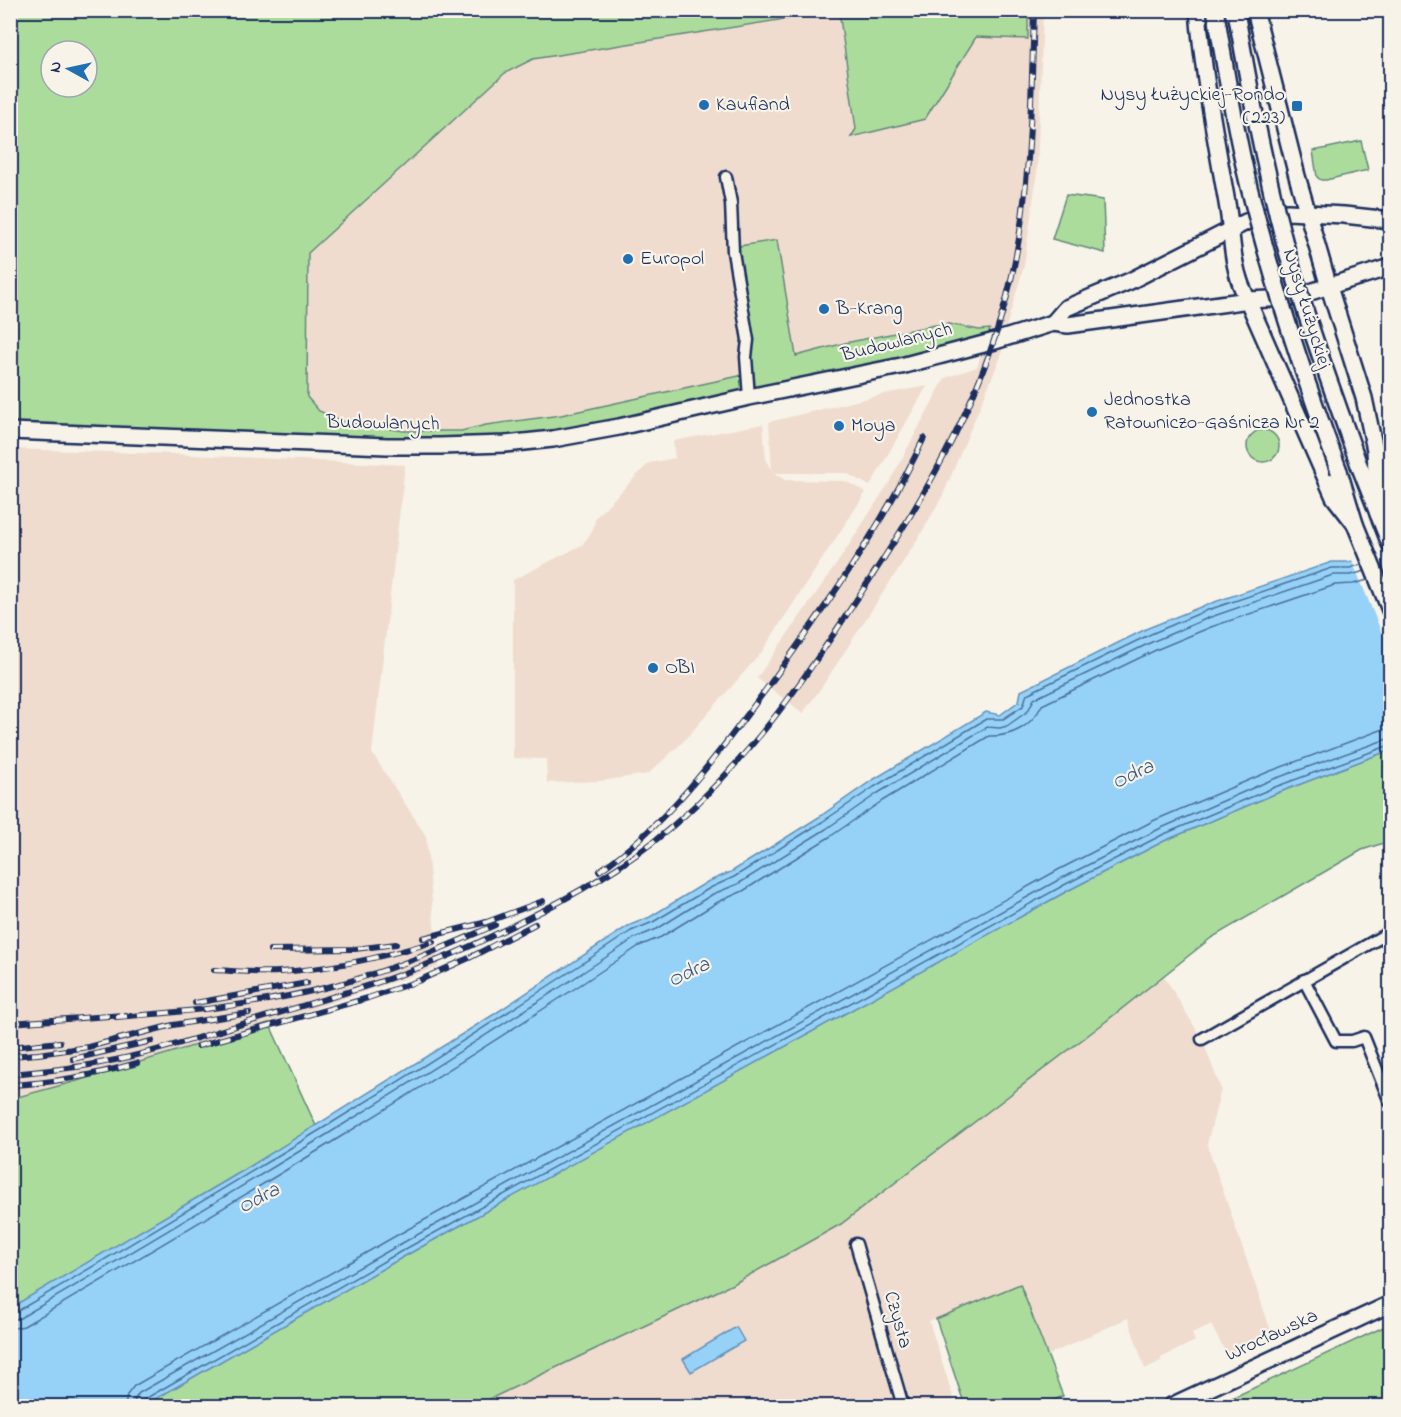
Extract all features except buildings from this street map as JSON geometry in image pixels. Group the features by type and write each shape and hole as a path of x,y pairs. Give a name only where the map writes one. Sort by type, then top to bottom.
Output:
{"main road":[{"path":"1198,10 1231,229 1234,265 1340,494"},
{"path":"1255,10 1308,213 1364,398 1375,450 1378,514"},
{"name":"Nysy Łużyckiej","path":"1236,14 1259,135 1286,245 1319,352 1390,544"},
{"name":"Nysy Łużyckiej","path":"1217,18 1243,157 1263,241 1311,397 1339,471 1340,494 1355,524 1390,610"},
{"name":"Budowlanych","path":"10,431 387,446 495,444 553,439 619,427 749,397 901,366 995,341 1053,322 1066,308 1130,281 1231,229 1268,215 1288,212 1390,220"},
{"name":"Budowlanych","path":"1053,322 1068,325 1249,300 1291,298 1390,267"},
{"name":"Wrocławska","path":"1171,1407 1390,1304"}],"street":[{"path":"726,177 731,203 733,252 748,340 749,397"},
{"path":"1202,1039 1390,932"},
{"path":"1304,980 1336,1041 1352,1041 1364,1037 1390,1102"},
{"name":"Czysta","path":"856,1244 903,1407"}],"shaded area":[{"path":"839,11 856,129 852,136 925,119 976,37 1027,39 1028,11 1043,11 1037,173 1024,266 1007,324 1001,356 943,495 918,539 803,713 757,678 840,559 890,481 945,378 977,367 989,330 949,324 935,325 796,356 776,240 747,373 739,377 561,415 495,423 456,431 404,431 345,422 319,411 307,397 308,253 505,73 533,59"},
{"path":"927,386 870,486 846,473 774,473 785,480 845,481 866,492 761,653 683,742 648,774 600,781 547,783 546,759 513,758 513,580 582,545 592,532 596,517 649,463 675,458 673,441 763,424 766,459 772,471 769,422"},
{"path":"11,449 405,465 372,753 426,836 438,967 291,1016 11,1099"},
{"path":"1164,976 1202,1039 1221,1089 1207,1144 1272,1334 1227,1355 1211,1325 1192,1334 1195,1341 1145,1369 1128,1318 1048,1355 1020,1284 929,1321 956,1406 475,1406 735,1283 841,1224"}],"green space":[{"path":"10,11 836,11 533,59 505,73 308,253 307,397 319,411 345,422 404,431 461,431 486,425 561,415 739,376 747,373 733,247 777,240 796,356 845,343 949,324 979,330 990,329 985,343 529,442 11,431"},
{"path":"839,11 1028,11 1028,39 976,37 925,119 851,137 856,129"},
{"path":"1361,141 1368,170 1326,180 1317,177 1313,151"},
{"path":"1066,195 1103,200 1105,253 1052,239"},
{"path":"1263,430 1275,434 1279,446 1275,458 1263,462 1251,458 1247,446 1251,434"},
{"path":"1390,750 1390,841 1362,850 1211,938 841,1224 735,1283 475,1406 143,1406 403,1257 1069,890 1164,841 1277,793"},
{"path":"269,1023 316,1126 11,1308 10,1099"},
{"path":"1020,1284 1063,1396 1040,1406 965,1406 936,1319"},
{"path":"1390,1324 1390,1406 1215,1406"}],"water":[{"name":"Odra","path":"1390,549 1390,750 1277,793 1164,841 1069,890 403,1257 143,1406 11,1406 10,1308 246,1169 496,1013 628,926 650,917 707,882 731,872 819,817 871,781 986,712 1000,715 1019,701 1021,691 1148,628 1203,606 1332,562 1349,562"},
{"path":"736,1327 744,1341 691,1372 683,1359"}],"pier":[{"path":"1381,549 1390,573 1390,653 1351,558"}],"railway":[{"path":"10,1074 78,1067 146,1053 361,988 451,955 542,911 617,868 669,830 713,788 786,702 851,608 916,506 972,397 1000,320 1018,247 1029,146 1034,10"},
{"path":"599,871 624,852 670,810 711,763 749,713 852,566 890,503 924,438"},
{"path":"484,923 543,901"},
{"path":"423,938 487,922"},
{"path":"198,1046 368,998 418,981 535,924"},
{"path":"116,1017 222,1007 275,999 328,987 392,968 495,925"},
{"path":"214,970 271,972 318,968 396,953 433,942"},
{"path":"270,950 355,949 396,944"},
{"path":"195,1003 307,983"},
{"path":"10,1056 88,1047 173,1025 249,1013"},
{"path":"10,1023 124,1015"},
{"path":"73,1059 152,1041"},
{"path":"10,1047 60,1042"},
{"path":"10,1085 74,1078 137,1063"}],"place":[{"name":"Kaufland","path":"704,105"},
{"name":"Nysy Łużyckiej-Rondo (223)","path":"1297,106"},
{"name":"Europol","path":"628,259"},
{"name":"B-Krang","path":"824,309"},
{"name":"Jednostka Ratowniczo-Gaśnicza Nr 2","path":"1092,412"},
{"name":"Moya","path":"839,426"},
{"name":"OBI","path":"653,668"}]}
